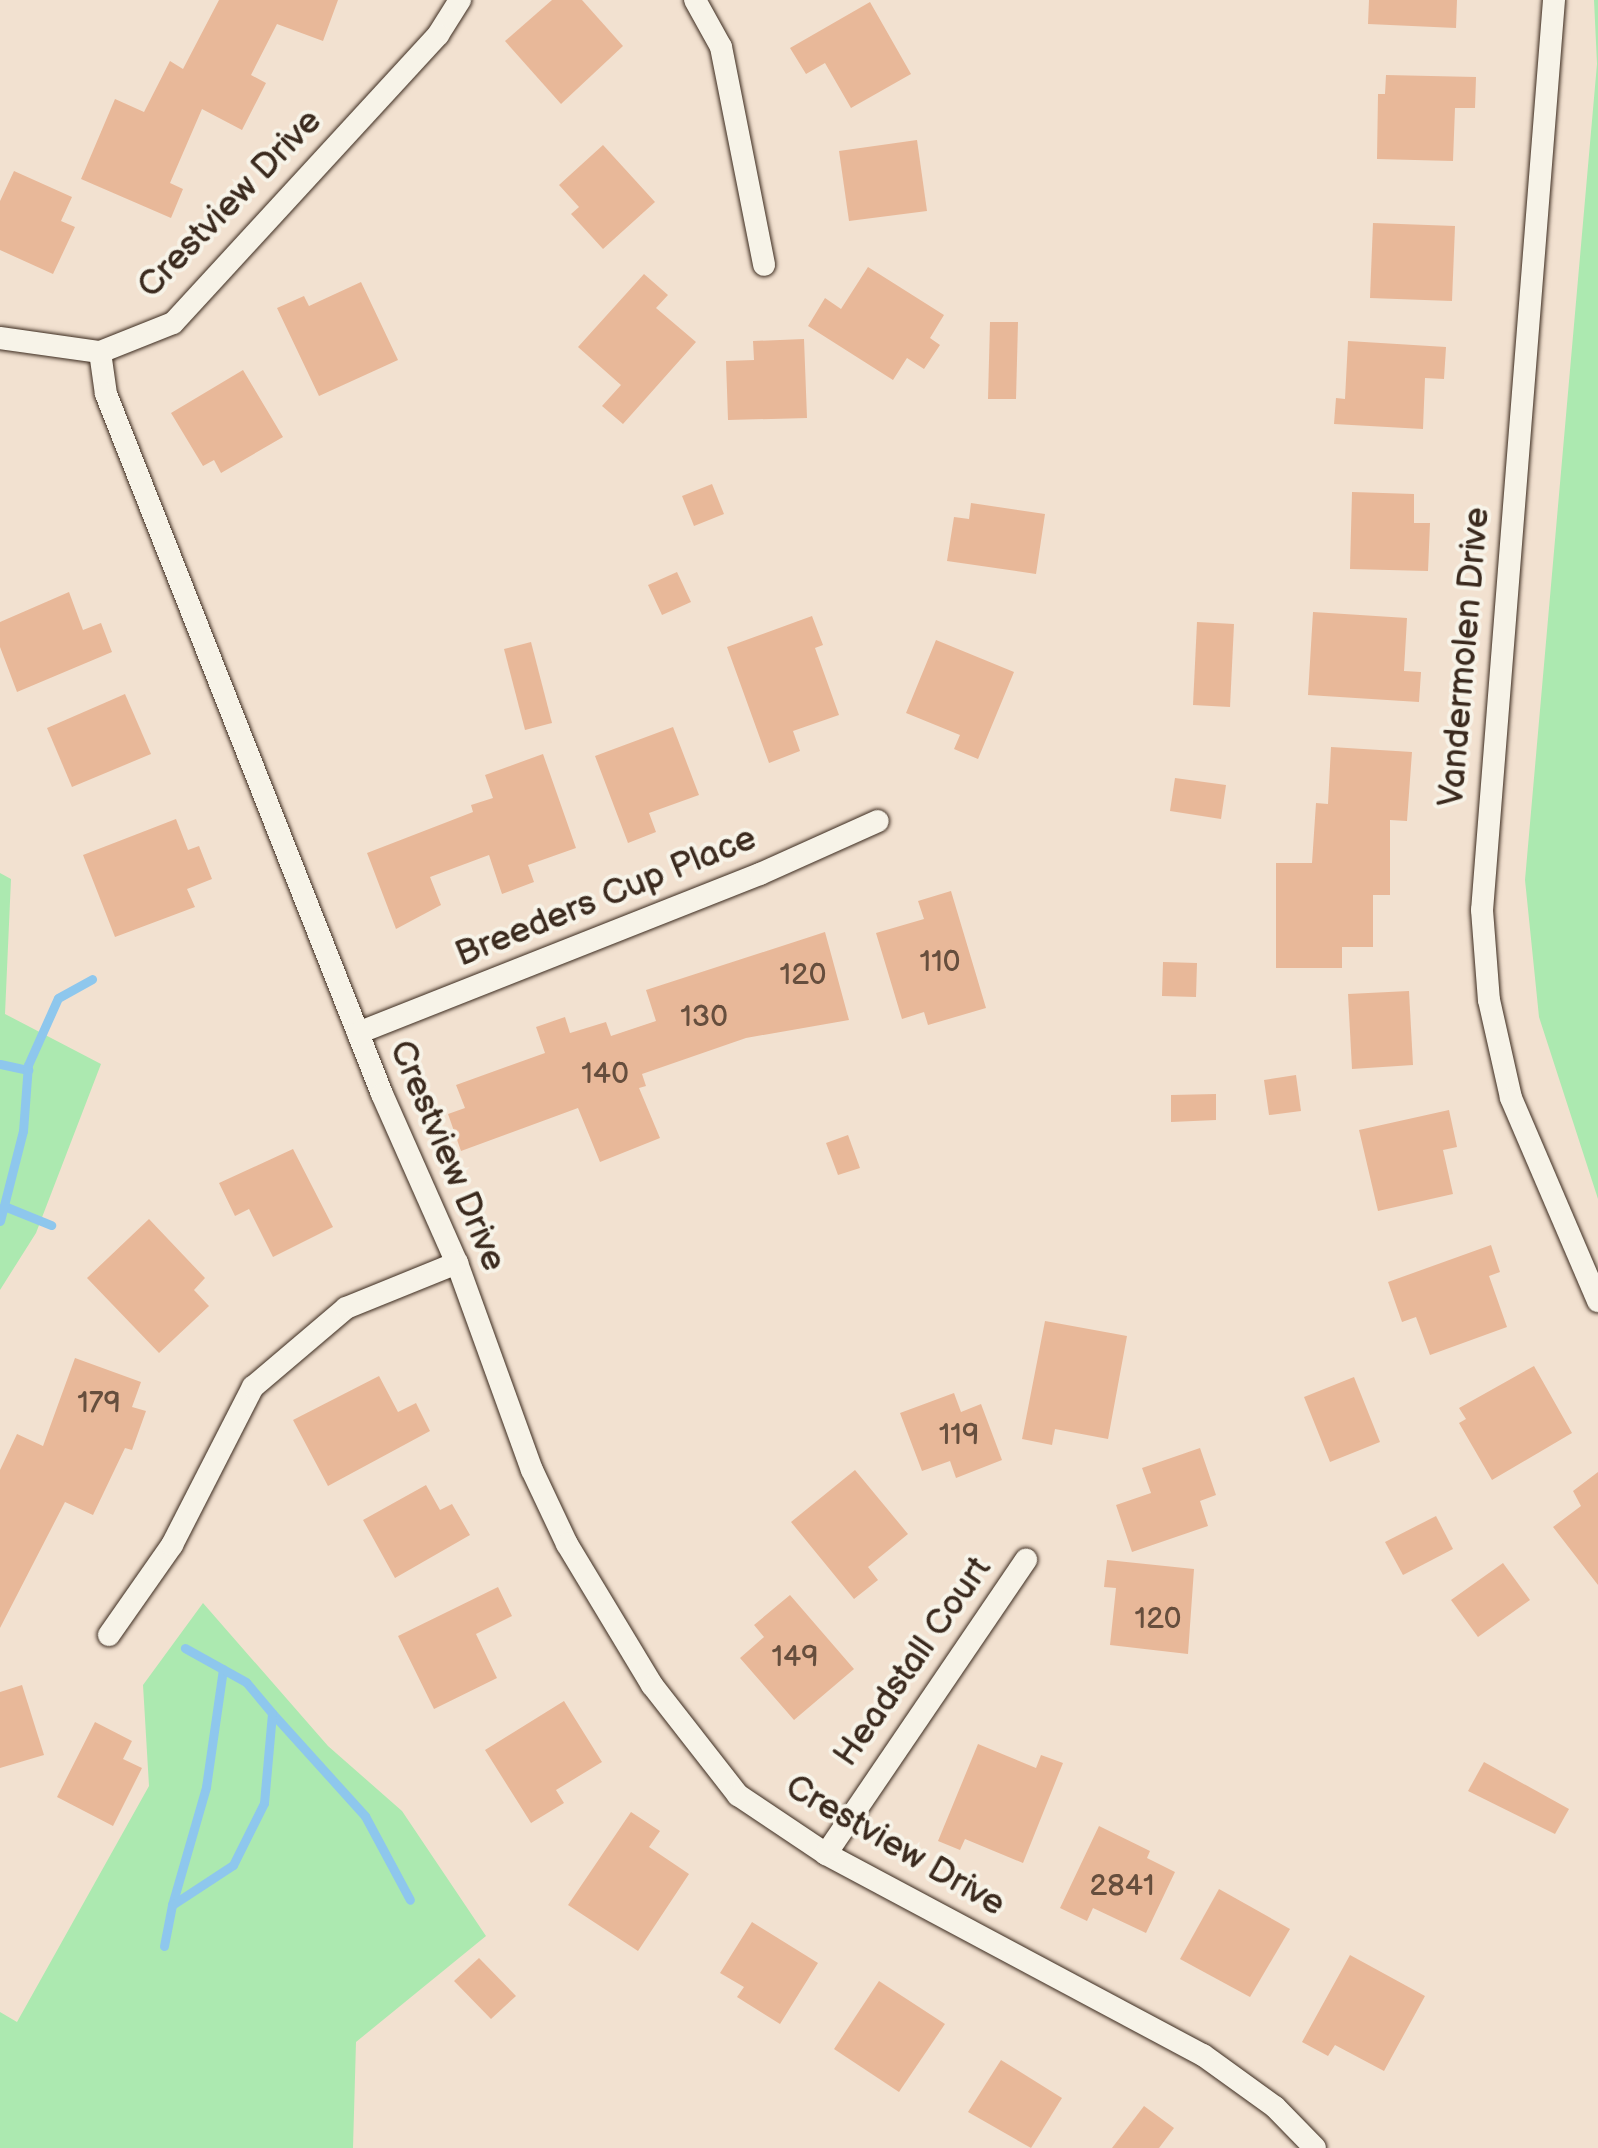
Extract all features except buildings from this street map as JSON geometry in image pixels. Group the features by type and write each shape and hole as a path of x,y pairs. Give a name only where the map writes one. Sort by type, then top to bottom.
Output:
{"street":[{"name":"Crestview Drive","path":"460,0 438,34 173,322 100,352 106,394 358,1033 457,1263 532,1470 567,1544 652,1686 738,1795 826,1854 1203,2055 1275,2107 1315,2148"},
{"path":"695,0 721,47 764,266"},
{"name":"Vandermolen Drive","path":"1554,0 1482,910 1489,1000 1511,1098 1598,1301"},
{"path":"0,338 100,352"},
{"name":"Breeders Cup Place","path":"358,1033 760,874 878,821"},
{"path":"110,1634 172,1545 253,1387 346,1308 457,1263"},
{"name":"Headstall Court","path":"826,1854 1026,1560"}],"green space":[{"path":"1594,0 1598,0 1598,1199 1539,1017 1525,880 1597,64"},
{"path":"0,873 11,879 5,1014 101,1064 36,1233 0,1290"},
{"path":"203,1603 328,1746 402,1811 486,1936 356,2042 353,2148 0,2148 0,2012 17,2022 149,1786 143,1685"}],"waterway":[{"path":"0,1221 23,1131 28,1065 58,998 92,979"},
{"path":"0,1064 28,1070"},
{"path":"4,1206 51,1225"},
{"path":"164,1946 172,1905 233,1865 264,1803 272,1713 246,1682 185,1648"},
{"path":"172,1905 206,1787 223,1669"},
{"path":"272,1713 365,1816 410,1900"}]}
